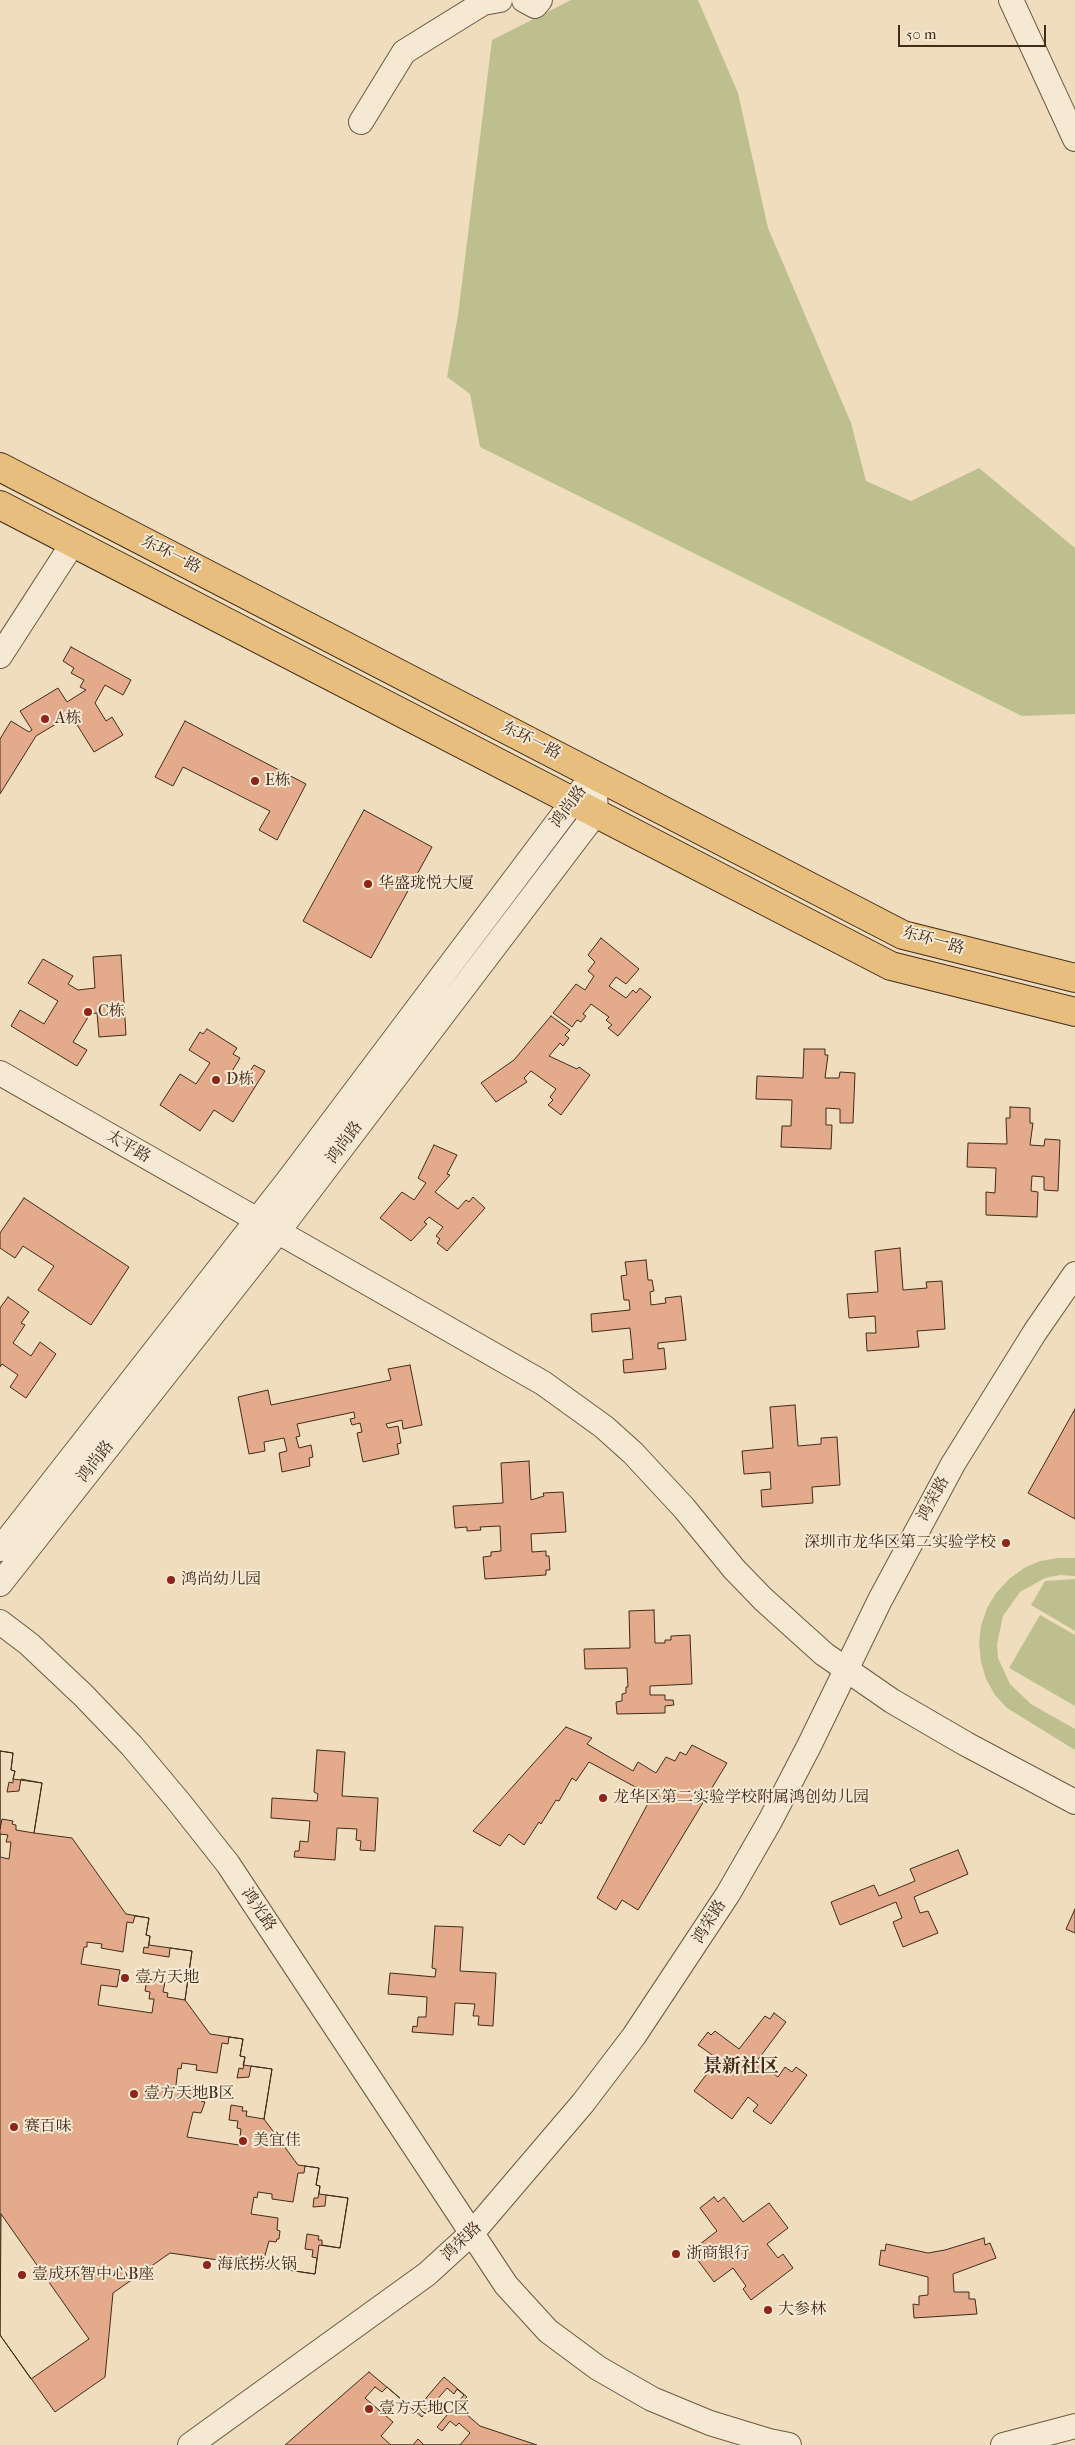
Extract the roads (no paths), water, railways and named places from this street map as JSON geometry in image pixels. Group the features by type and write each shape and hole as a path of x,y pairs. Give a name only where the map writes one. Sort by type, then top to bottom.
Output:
{"main road":[{"name":"东环一路","path":"0,467 903,935 1075,978"},
{"name":"东环一路","path":"0,505 891,966 1075,1012"}],"street":[{"path":"362,122 404,52 483,3 500,0"},
{"path":"524,0 535,6 540,0"},
{"path":"1011,0 1075,139"},
{"path":"0,656 73,543"},
{"name":"鸿尚路","path":"0,1584 277,1233 584,807 594,774"},
{"name":"鸿尚路","path":"0,1550 256,1221 584,807"},
{"name":"太平路","path":"0,1073 277,1233 511,1364 574,1404 618,1440 659,1479 734,1569 762,1599 846,1670 892,1701 966,1744 1075,1802"},
{"name":"鸿荣路","path":"190,2445 427,2274 473,2232 530,2169 634,2036 682,1966 770,1821 880,1600 953,1464 1035,1332 1075,1274"},
{"name":"鸿光路","path":"0,1622 29,1644 83,1695 132,1746 228,1864 473,2232 506,2285 548,2331 598,2368 652,2399 710,2424 789,2445"},
{"path":"1003,2445 1075,2426"}],"place":[{"name":"A栋","path":"45,719"},
{"name":"E栋","path":"255,781"},
{"name":"华盛珑悦大厦","path":"368,884"},
{"name":"C栋","path":"88,1012"},
{"name":"D栋","path":"216,1080"},
{"name":"深圳市龙华区第二实验学校","path":"1006,1543"},
{"name":"鸿尚幼儿园","path":"171,1580"},
{"name":"龙华区第二实验学校附属鸿创幼儿园","path":"603,1798"},
{"name":"壹方天地","path":"125,1978"},
{"name":"壹方天地B区","path":"134,2094"},
{"name":"赛百味","path":"14,2127"},
{"name":"美宜佳","path":"243,2141"},
{"name":"浙商银行","path":"676,2254"},
{"name":"海底捞火锅","path":"207,2265"},
{"name":"壹成环智中心B座","path":"22,2275"},
{"name":"大参林","path":"768,2310"},
{"name":"壹方天地C区","path":"369,2409"}],"district":[{"name":"景新社区","path":"741,2067"}]}
